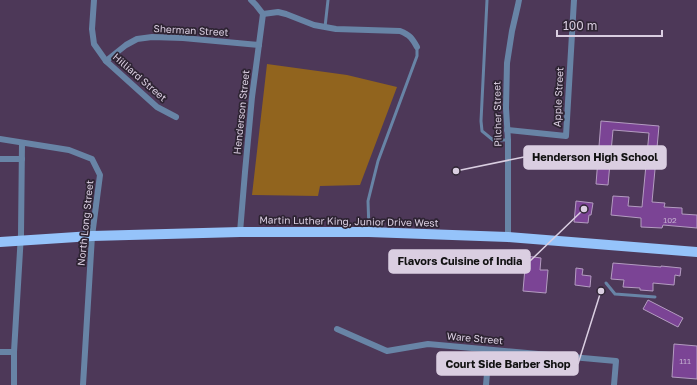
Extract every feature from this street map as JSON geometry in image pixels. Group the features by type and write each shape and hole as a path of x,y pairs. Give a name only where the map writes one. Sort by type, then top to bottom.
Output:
{"main road":[{"name":"Martin Luther King, Junior Drive West","path":"0,242 92,236 240,232 369,232 508,237 697,252"}],"street":[{"name":"Hilliard Street","path":"94,0 92,29 94,44 106,61 157,108 176,117"},
{"path":"251,0 263,14 278,12 314,25 336,29 400,31 409,35 414,40 417,47"},
{"name":"Pilcher Street","path":"508,237 508,140 506,108 507,63 519,0"},
{"name":"Apple Street","path":"507,130 566,136 574,0"},
{"name":"Henderson Street","path":"240,232 258,45 263,14"},
{"name":"Sherman Street","path":"106,61 126,45 137,39 152,37 183,38 258,45"},
{"name":"North Long Street","path":"0,139 68,150 92,159 100,174 92,236 83,385"},
{"path":"14,385 14,352 21,240 22,143"},
{"path":"0,159 22,159"},
{"name":"Ware Street","path":"337,329 387,351 428,344 616,361 614,385"},
{"path":"486,385 489,350"},
{"path":"0,352 14,352"}],"lane":[{"path":"325,27 328,0"},
{"path":"487,0 481,121 482,131 493,140 508,140"},
{"path":"369,232 368,201 378,161 417,56 417,47"},
{"path":"606,283 615,294 655,297"}],"shaded area":[{"path":"267,64 347,75 397,87 360,185 320,186 318,196 252,195"}],"building":[{"path":"601,121 659,126 652,202 665,203 664,207 682,208 682,214 697,215 697,228 663,225 662,228 641,227 641,218 611,215 613,196 629,197 628,206 642,207 649,133 613,130 608,185 596,184"},
{"path":"576,201 593,203 588,223 574,222"},
{"path":"526,256 541,258 540,270 548,270 546,293 523,291"},
{"path":"613,263 681,268 680,276 675,275 674,285 653,283 653,291 640,290 640,288 623,287 624,280 611,279"},
{"path":"576,268 583,269 582,275 591,276 590,287 575,285"},
{"path":"648,300 683,318 678,327 643,309"},
{"path":"674,344 697,346 697,379 672,377"}],"place":[{"name":"Henderson High School","path":"456,171"},
{"name":"Flavors Cuisine of India","path":"584,209"},
{"name":"Court Side Barber Shop","path":"601,291"}]}
